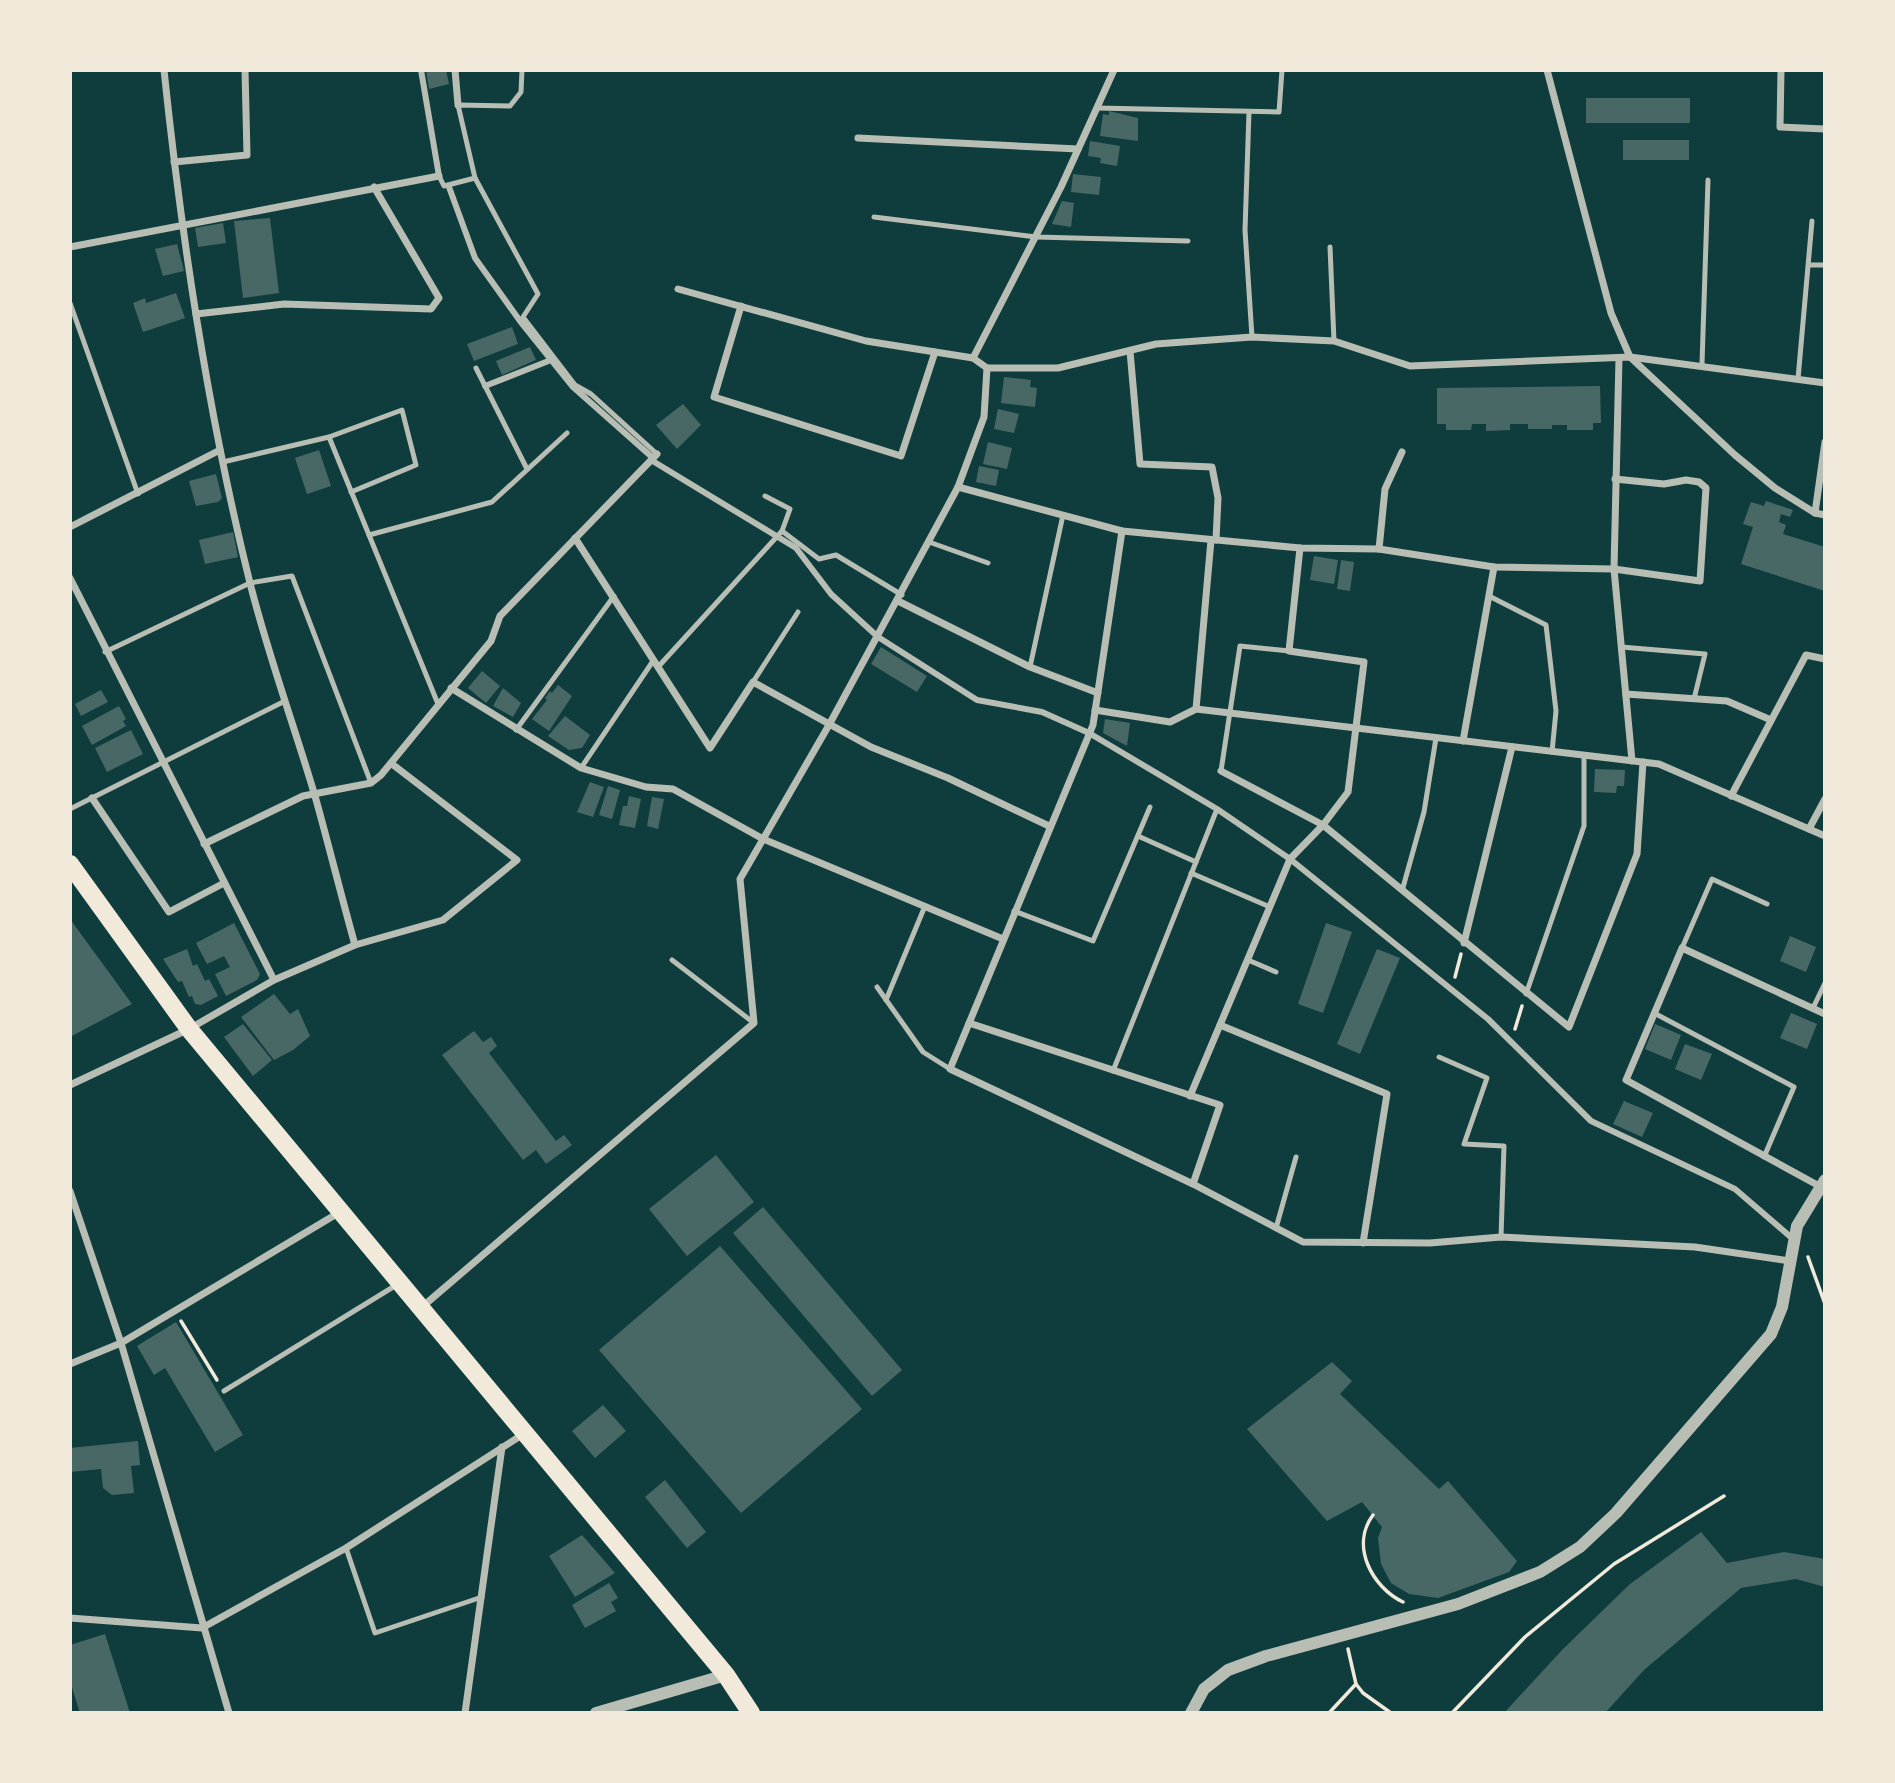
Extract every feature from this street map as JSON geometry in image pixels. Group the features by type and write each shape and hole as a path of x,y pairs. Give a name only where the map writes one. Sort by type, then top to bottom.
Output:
{"main road":[{"path":"70,863 189,1029 726,1675 751,1713"}],"street":[{"path":"164,70 195,314 220,450 250,583 283,702 314,794 355,945"},
{"path":"174,162 247,155 245,70"},
{"path":"70,247 439,176 421,70"},
{"path":"455,70 458,105"},
{"path":"973,358 1036,237 1114,70"},
{"path":"1547,70 1611,313 1630,357 1735,455 1775,488 1815,513 1825,514"},
{"path":"1781,70 1780,127 1825,129"},
{"path":"858,138 1078,149"},
{"path":"195,314 284,304 431,309 439,298 374,187"},
{"path":"449,187 475,258 573,387 654,457 796,548 831,594 878,637 977,700 1042,712 1089,733 1217,809 1290,859 1451,989 1511,1041 1591,1121 1735,1189 1791,1250"},
{"path":"678,289 866,341 973,358 987,368 1058,368 1156,344 1252,337 1334,341 1410,366 1630,357 1702,364 1825,383"},
{"path":"741,306 714,397 901,456 934,352"},
{"path":"1130,351 1140,464 1212,467 1218,498 1196,709"},
{"path":"1619,358 1614,569 1632,761"},
{"path":"485,386 551,360"},
{"path":"422,1308 754,1023 740,879 900,598 958,487 984,417 987,368"},
{"path":"1815,513 1825,442"},
{"path":"70,527 220,450"},
{"path":"1379,549 1385,489 1402,452"},
{"path":"204,844 303,796 371,783 392,764 491,641 500,616 654,457"},
{"path":"958,487 1122,531 1300,548 1379,549 1494,567 1614,569 1700,581 1706,488 1699,482 1686,480 1664,484 1615,479"},
{"path":"1122,531 1098,693 1089,733 1048,826 950,1069 1193,1184 1303,1242 1430,1243 1501,1237 1791,1250"},
{"path":"575,538 710,748 753,682 829,725 1048,826"},
{"path":"1190,1096 1290,859 1323,825 1349,792 1364,662 1289,651 1300,548"},
{"path":"1463,741 1494,567"},
{"path":"70,578 105,652 274,980"},
{"path":"900,598 1030,667 1098,693"},
{"path":"1731,796 1806,655 1825,659"},
{"path":"452,688 581,768 646,786 673,789 763,839 1003,939"},
{"path":"1626,694 1727,701 1772,720"},
{"path":"1095,710 1170,722 1196,709 1659,764 1825,836"},
{"path":"1464,943 1512,747"},
{"path":"1222,771 1323,825 1569,1027 1637,854 1643,762"},
{"path":"70,1085 189,1029 274,980 355,945 443,920 517,860 392,764"},
{"path":"92,798 169,912 224,883"},
{"path":"1809,829 1825,799"},
{"path":"1191,1713 1204,1689 1228,1670 1266,1656 1432,1613 1487,1594 1539,1572 1580,1547 1616,1513 1771,1335 1782,1307 1797,1226 1823,1184 1764,1157 1626,1080 1654,1013 1682,948 1825,1014"},
{"path":"969,1023 1220,1105 1193,1184"},
{"path":"1220,1025 1387,1094 1363,1243"},
{"path":"70,1191 121,1343 202,1628 229,1713"},
{"path":"70,1364 121,1343 340,1212"},
{"path":"70,1618 202,1628 346,1548 525,1433"},
{"path":"466,1713 502,1447"},
{"path":"598,1713 726,1675"}],"lane":[{"path":"522,70 522,92 510,106 458,105 475,178 538,294 523,317 575,385 590,394 654,457"},
{"path":"1097,108 1279,112 1282,70"},
{"path":"1249,111 1245,230 1252,337"},
{"path":"439,176 444,186 449,187 475,178"},
{"path":"1702,364 1708,180"},
{"path":"874,217 1036,237 1188,241"},
{"path":"1798,379 1812,221"},
{"path":"1331,247 1334,341"},
{"path":"1810,264 1825,265"},
{"path":"70,303 138,494"},
{"path":"475,368 527,469"},
{"path":"223,462 329,437 402,410 416,465 351,492"},
{"path":"369,535 492,502 567,433"},
{"path":"329,437 438,704"},
{"path":"581,768 656,664 782,531 790,509 765,496"},
{"path":"1030,667 1063,515"},
{"path":"782,531 819,559 836,555 900,598"},
{"path":"929,542 988,563"},
{"path":"105,652 250,583 292,576 371,783"},
{"path":"516,730 614,596"},
{"path":"1489,596 1546,625 1556,710 1552,752"},
{"path":"753,682 798,612"},
{"path":"1222,771 1240,646 1289,651"},
{"path":"1621,647 1705,654 1694,699"},
{"path":"70,808 283,702"},
{"path":"1402,891 1424,811 1436,738"},
{"path":"1526,994 1584,827 1584,756"},
{"path":"1014,911 1093,941 1150,807"},
{"path":"1113,1071 1217,809"},
{"path":"1138,836 1196,862"},
{"path":"1191,873 1270,907"},
{"path":"1682,948 1712,879 1767,904"},
{"path":"886,999 925,906"},
{"path":"672,960 754,1023"},
{"path":"1248,960 1276,972"},
{"path":"1813,1008 1825,983"},
{"path":"877,987 923,1052 950,1069"},
{"path":"1654,1013 1794,1087 1764,1157"},
{"path":"1439,1057 1487,1078 1464,1144 1504,1146 1501,1237"},
{"path":"1276,1228 1296,1157"},
{"path":"224,1391 401,1283"},
{"path":"346,1548 375,1633 482,1597"}],"path":[{"path":"1451,989 1464,943"},
{"path":"1511,1041 1526,994"},
{"path":"1791,1250 1808,1255 1825,1304"},
{"path":"174,1311 224,1391"},
{"path":"1452,1713 1525,1637 1614,1564 1724,1496"},
{"path":"1373,1515 1368,1521 1365,1541 1367,1565 1380,1587 1391,1597 1414,1608"},
{"path":"1348,1650 1356,1684 1363,1693 1391,1713"},
{"path":"1329,1713 1356,1684"}],"building":[{"path":"426,70 446,70 449,84 429,89"},
{"path":"1586,98 1690,98 1690,123 1586,123"},
{"path":"1109,111 1138,118 1138,141 1100,136 1103,114 1109,115"},
{"path":"1623,140 1689,140 1689,160 1623,160"},
{"path":"1090,141 1120,146 1117,166 1100,163 1101,158 1088,156"},
{"path":"1073,174 1101,177 1099,195 1071,192"},
{"path":"1062,201 1074,203 1071,227 1052,224"},
{"path":"270,218 279,293 243,298 234,221"},
{"path":"223,223 226,243 198,247 195,228"},
{"path":"177,244 184,271 163,276 155,249"},
{"path":"176,293 185,318 143,332 133,303 145,298 146,303"},
{"path":"512,327 518,344 474,361 467,344"},
{"path":"530,347 536,360 502,375 496,361"},
{"path":"1004,377 1031,380 1030,387 1037,388 1035,407 1001,403"},
{"path":"1600,386 1601,423 1593,423 1593,430 1567,430 1567,425 1552,425 1552,429 1528,429 1528,424 1510,424 1510,430 1486,431 1486,424 1472,424 1471,430 1446,430 1446,424 1437,424 1437,388"},
{"path":"683,404 701,425 677,449 656,425"},
{"path":"998,409 1019,414 1014,433 994,429"},
{"path":"988,442 1012,448 1007,469 983,464"},
{"path":"319,450 331,486 307,494 295,458"},
{"path":"979,466 999,470 996,486 976,482"},
{"path":"216,474 222,498 218,502 196,506 189,481"},
{"path":"1766,501 1793,510 1790,517 1781,514 1779,522 1786,525 1783,534 1825,547 1825,591 1741,564 1753,527 1743,524 1751,502 1764,506"},
{"path":"233,532 238,557 205,564 199,540"},
{"path":"1314,556 1338,560 1334,584 1310,580"},
{"path":"1341,560 1354,562 1350,591 1337,589"},
{"path":"881,647 927,676 917,692 871,664"},
{"path":"482,671 500,686 486,703 468,688"},
{"path":"558,685 572,696 549,731 532,719 547,700 545,698 550,691 552,693"},
{"path":"503,688 521,703 513,717 493,706"},
{"path":"101,690 108,702 81,716 75,704"},
{"path":"119,706 126,719 123,721 126,726 92,745 82,726"},
{"path":"565,716 590,735 582,748 569,750 548,736"},
{"path":"1105,719 1130,723 1127,746 1103,733"},
{"path":"131,730 143,754 107,772 95,748"},
{"path":"1595,769 1625,770 1624,786 1617,786 1616,793 1594,792"},
{"path":"590,782 604,787 593,817 577,812"},
{"path":"608,786 620,790 612,819 599,815"},
{"path":"629,796 641,799 635,828 619,825 623,806 627,806"},
{"path":"652,797 664,799 658,829 647,826"},
{"path":"70,919 132,1004 70,1037"},
{"path":"234,923 260,974 257,980 226,996 215,974 230,967 224,956 207,964 196,943"},
{"path":"1326,923 1352,932 1323,1013 1298,1004"},
{"path":"1790,936 1816,947 1806,972 1780,961"},
{"path":"187,949 193,966 197,964 205,981 209,979 218,996 201,1005 195,1004 192,996 189,997 182,981 178,982 163,959"},
{"path":"1377,949 1400,958 1360,1054 1337,1044"},
{"path":"274,994 290,1014 298,1009 310,1036 293,1050 274,1060 241,1017"},
{"path":"1791,1013 1817,1024 1807,1049 1780,1038"},
{"path":"243,1024 272,1060 253,1076 224,1037"},
{"path":"1655,1024 1681,1035 1671,1060 1645,1049"},
{"path":"474,1031 483,1042 491,1037 497,1046 489,1053 556,1141 564,1135 572,1145 546,1164 536,1150 523,1160 442,1055"},
{"path":"1685,1044 1712,1054 1701,1080 1675,1069"},
{"path":"1624,1101 1653,1113 1642,1137 1613,1124"},
{"path":"716,1155 754,1202 687,1256 649,1209"},
{"path":"763,1207 902,1370 872,1396 733,1233"},
{"path":"720,1246 862,1409 741,1513 599,1350"},
{"path":"176,1322 243,1435 215,1452 165,1368 154,1375 137,1346"},
{"path":"1332,1362 1352,1381 1340,1394 1439,1489 1448,1481 1517,1561 1509,1572 1438,1598 1409,1594 1391,1583 1381,1564 1378,1538 1382,1527 1362,1502 1327,1521 1247,1429"},
{"path":"603,1405 626,1431 595,1458 572,1431"},
{"path":"138,1441 140,1465 131,1466 134,1493 112,1495 103,1488 101,1469 70,1472 70,1448"},
{"path":"665,1480 706,1532 687,1548 645,1497"},
{"path":"1701,1532 1727,1563 1784,1552 1825,1559 1825,1587 1796,1579 1741,1588 1644,1670 1605,1713 1504,1713 1562,1650 1630,1584"},
{"path":"582,1535 615,1573 575,1597 549,1556"},
{"path":"609,1583 618,1598 611,1602 616,1611 585,1628 572,1605"},
{"path":"105,1634 130,1713 80,1713 70,1681 70,1645"}]}
